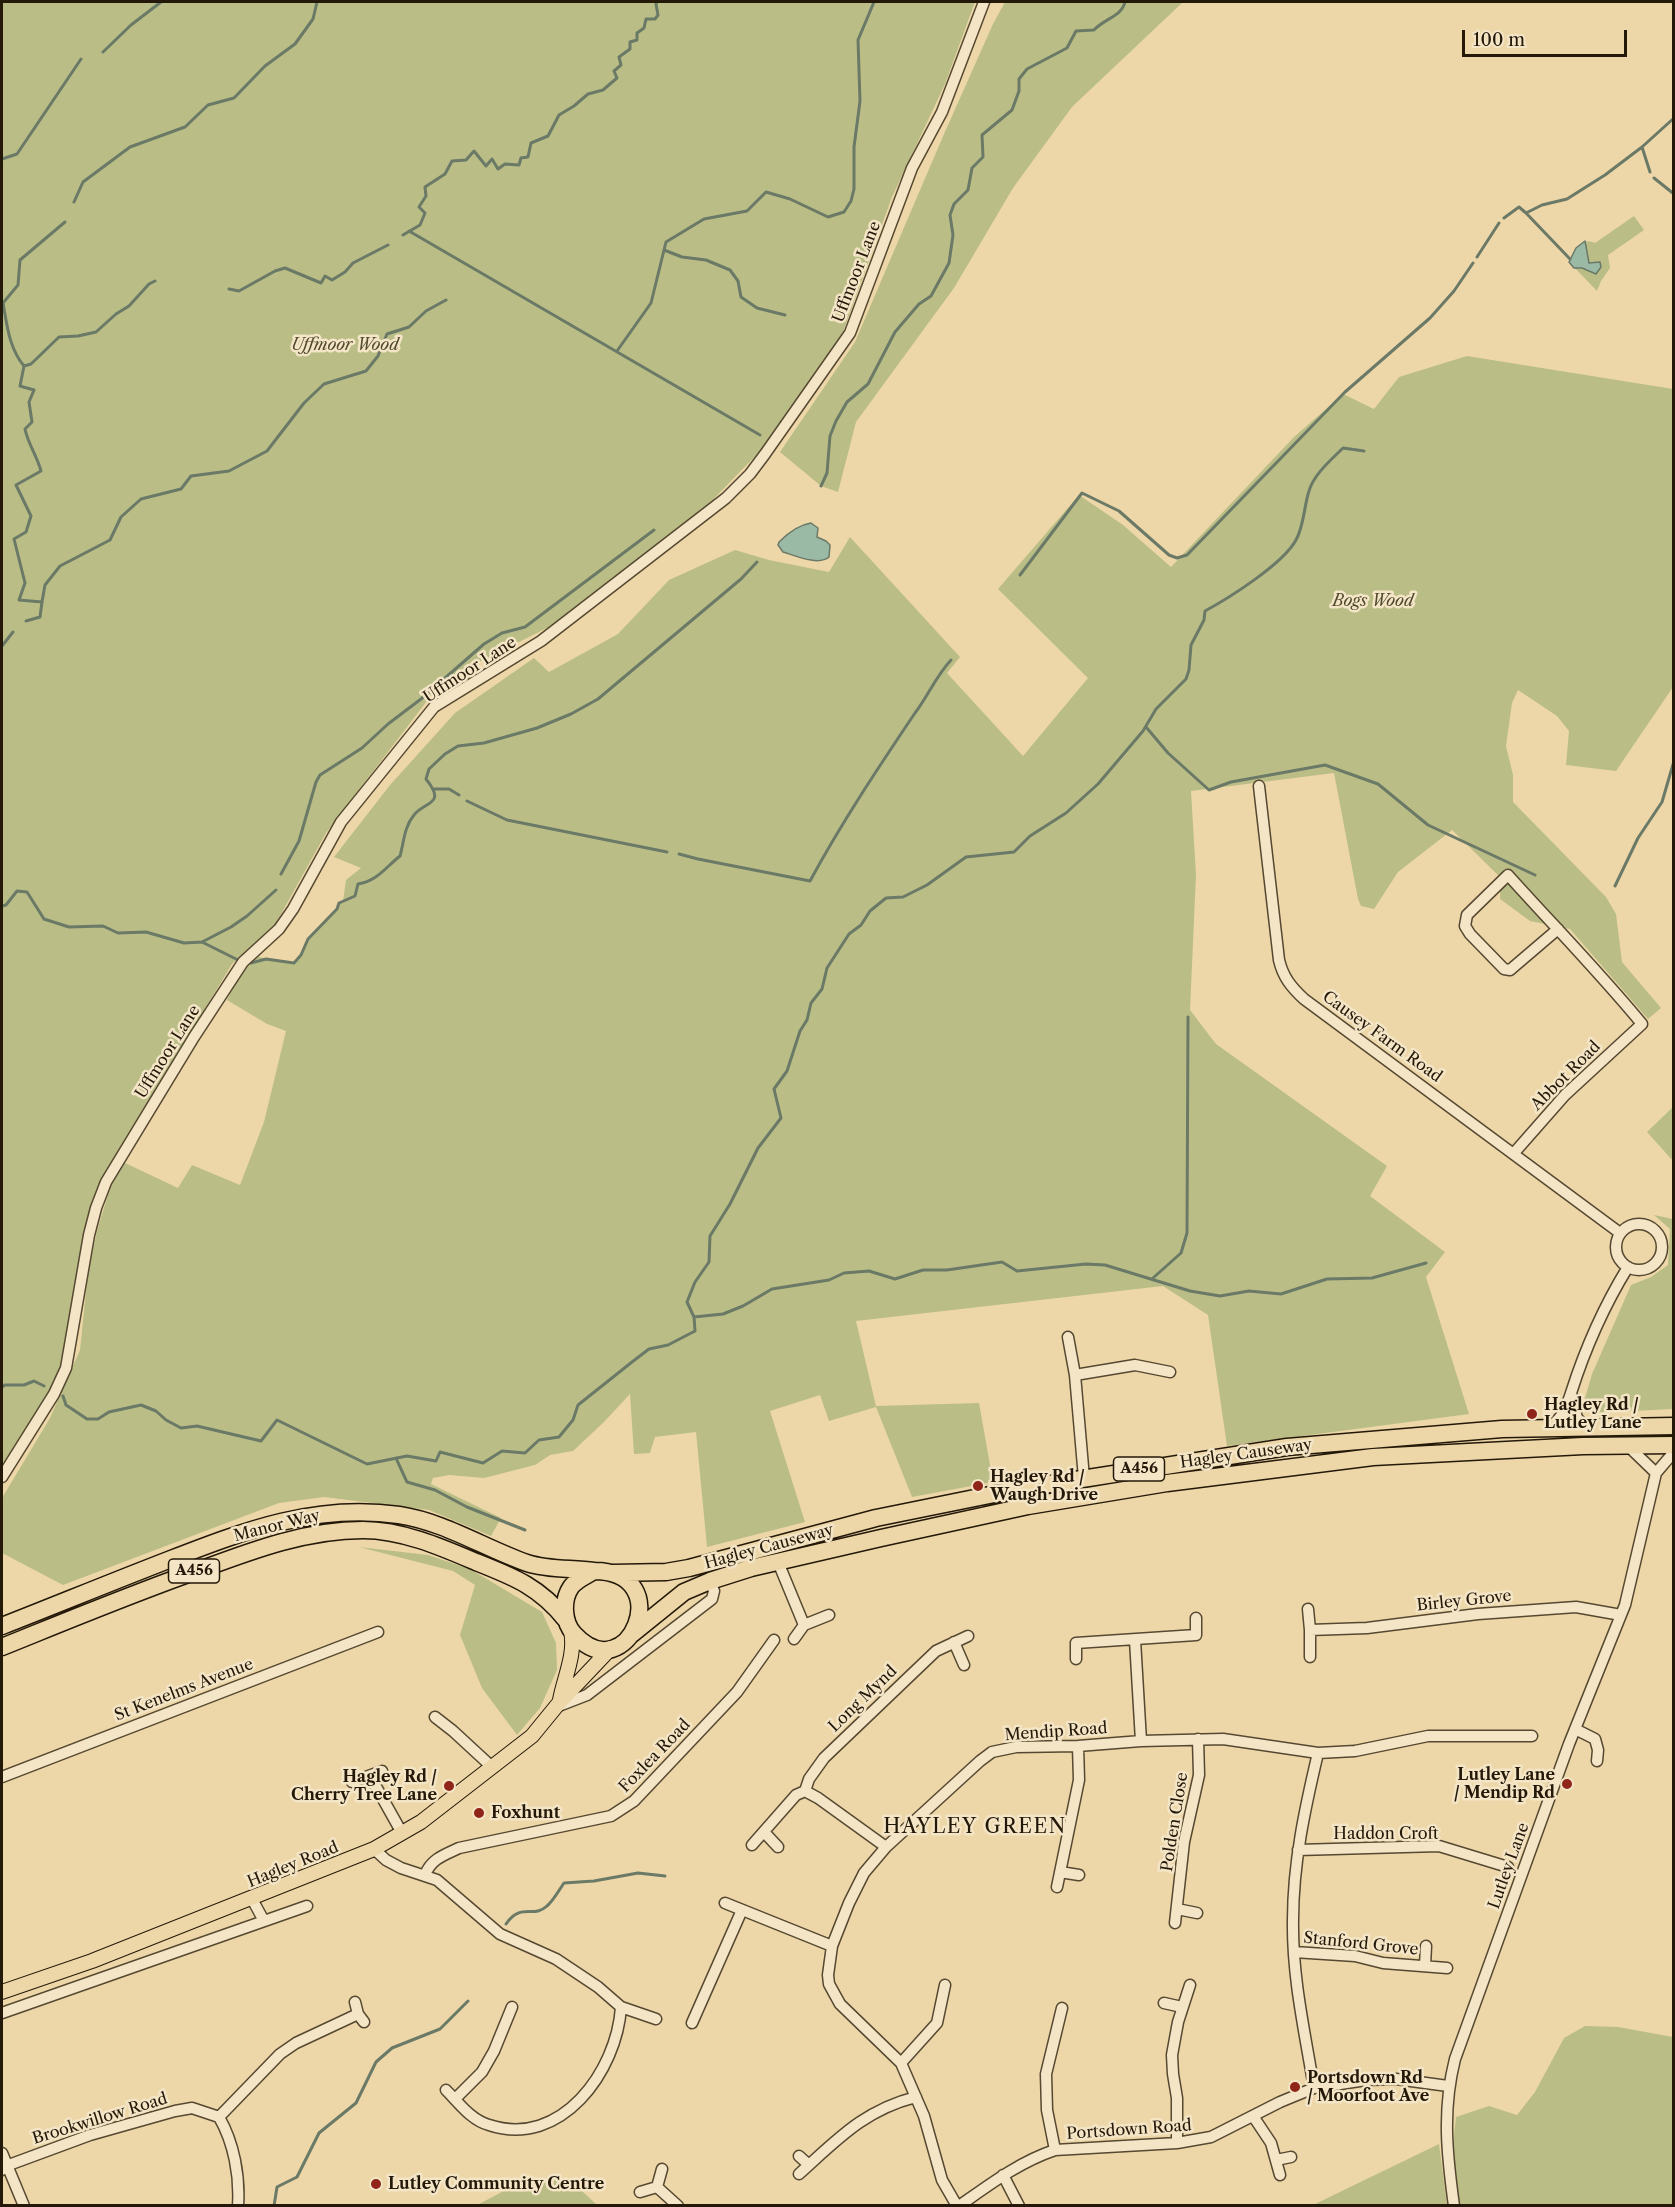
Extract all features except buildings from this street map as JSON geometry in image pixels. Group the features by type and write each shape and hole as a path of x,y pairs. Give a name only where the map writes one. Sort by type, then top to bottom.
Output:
{"highway":[{"name":"Hagley Causeway","path":"613,1573 666,1572 689,1568 876,1518 1024,1488 1287,1447 1548,1427 1674,1426"},
{"name":"Hagley Causeway","path":"632,1634 684,1592 710,1581 778,1562 1028,1506 1178,1481 1373,1457 1521,1449 1674,1445"},
{"name":"Manor Way","path":"3,1625 230,1536 293,1518 332,1512 357,1511 409,1517 466,1536 527,1563 550,1568 594,1572"},
{"name":"Manor Way","path":"2,1647 150,1587 288,1540 309,1535 364,1530 394,1534 433,1544 497,1570 536,1589 554,1605 569,1626"},
{"name":"A456","path":"594,1572 613,1573"},
{"path":"569,1626 565,1602 570,1588 579,1579 594,1572"},
{"path":"613,1573 626,1582 637,1596 640,1606 639,1614 632,1634"},
{"name":"A456","path":"569,1626 584,1644 594,1649 619,1645 632,1634"}],"main road":[{"name":"Hagley Road","path":"558,1705 574,1642 569,1626"},
{"name":"Hagley Road","path":"2,1992 92,1961 374,1850 445,1804 532,1736 611,1648"}],"street":[{"name":"Uffmoor Lane","path":"2,1477 54,1394 66,1368 89,1235 106,1182 194,1037 240,967 279,930 341,822 434,707 541,641 726,498 755,467 850,333 912,168 942,112 984,2"},
{"name":"Causey Farm Road","path":"1259,786 1280,960 1285,978 1304,999 1620,1233"},
{"path":"1508,875 1558,929 1510,969 1504,969 1470,934 1465,926 1465,920 1467,915 1508,875"},
{"name":"Abbot Road","path":"1514,1153 1565,1095 1642,1024 1558,929"},
{"path":"1635,1224 1644,1224 1655,1230 1662,1244 1662,1252 1658,1261 1643,1270 1623,1265 1616,1254 1617,1239 1620,1233 1635,1224"},
{"path":"1548,1427 1559,1421 1564,1413 1608,1301 1628,1267"},
{"path":"1068,1337 1075,1375 1084,1478"},
{"path":"1075,1375 1135,1365 1170,1372"},
{"path":"1571,1393 1577,1418 1586,1427"},
{"path":"1628,1446 1656,1473"},
{"name":"Lutley Lane","path":"1454,2205 1447,2148 1448,2086 1479,1992 1575,1730 1621,1614 1656,1473 1674,1452"},
{"path":"778,1562 804,1625"},
{"path":"558,1705 586,1695 712,1599 714,1591 710,1581"},
{"name":"Birley Grove","path":"1310,1630 1367,1628 1478,1614 1576,1607 1621,1614"},
{"path":"1308,1609 1310,1657"},
{"path":"794,1639 804,1625 829,1615"},
{"path":"1077,1659 1076,1642 1196,1635 1196,1618"},
{"name":"St Kenelms Avenue","path":"2,1777 378,1632"},
{"name":"Long Mynd","path":"752,1845 796,1795 805,1791 809,1779 824,1758 936,1651 968,1636"},
{"name":"Foxlea Road","path":"425,1875 429,1866 437,1858 459,1848 611,1816 634,1801 737,1692 774,1640"},
{"path":"1135,1640 1141,1741"},
{"path":"954,1642 964,1665"},
{"path":"435,1717 492,1767"},
{"path":"1575,1730 1595,1739 1598,1761"},
{"name":"Mendip Road","path":"958,2205 942,2180 924,2116 901,2063 848,2013 834,1995 828,1975 832,1946 859,1882 886,1847 980,1761 992,1752 1016,1747 1078,1746 1141,1741 1198,1739 1242,1742 1318,1753 1355,1751 1428,1736 1532,1736"},
{"name":"Polden Close","path":"1175,1923 1184,1842 1199,1775 1198,1739"},
{"path":"1057,1887 1079,1780 1078,1746"},
{"path":"1314,2088 1299,2000 1294,1952 1294,1889 1298,1850 1318,1753"},
{"path":"352,1782 382,1771"},
{"path":"370,1776 402,1833"},
{"path":"805,1791 886,1847"},
{"path":"764,1832 778,1847"},
{"name":"Haddon Croft","path":"1298,1850 1439,1846 1508,1867"},
{"path":"374,1850 401,1868 437,1880 500,1934 556,1959 598,1987 621,2007 656,2019"},
{"path":"1060,1872 1079,1875"},
{"path":"252,1899 264,1921"},
{"path":"725,1903 832,1946"},
{"path":"2,2013 307,1906"},
{"path":"1177,1909 1197,1913"},
{"path":"692,2023 742,1910"},
{"name":"Stanford Grove","path":"1425,1966 1426,1946"},
{"name":"Stanford Grove","path":"1294,1952 1355,1956 1383,1963 1447,1968"},
{"path":"901,2063 937,2023 945,1985"},
{"path":"1177,2143 1177,2098 1173,2055 1182,2007 1190,1985"},
{"path":"238,2205 238,2183 233,2152 225,2127 219,2117 280,2054 296,2043 361,2018 355,2002"},
{"path":"1164,2003 1182,2007"},
{"path":"455,2099 482,2072 494,2051 512,2007"},
{"path":"446,2090 475,2119 489,2125 512,2130 530,2129 556,2120 587,2092 599,2074 621,2019 621,2007"},
{"path":"1054,2150 1047,2110 1046,2074 1062,2008"},
{"name":"Portsdown Road","path":"958,2205 1036,2156 1054,2150 1177,2143 1211,2137 1280,2102 1314,2088 1366,2080 1396,2079 1448,2086"},
{"path":"799,2175 849,2129 895,2103 916,2097"},
{"name":"Brookwillow Road","path":"4,2168 90,2135 174,2111 192,2108 219,2117"},
{"path":"1253,2116 1271,2143 1280,2175"},
{"path":"2,2153 4,2168 24,2205"},
{"path":"799,2156 809,2165"},
{"path":"1276,2160 1291,2157"},
{"path":"657,2187 662,2169"},
{"path":"1003,2175 1019,2205"},
{"path":"640,2192 657,2187"},
{"path":"657,2187 678,2205"}],"green space":[{"name":"Uffmoor Wood","path":"2,2 975,2 945,84 892,197 843,332 765,446 697,516 559,622 443,680 326,833 275,925 232,964 101,1181 84,1232 64,1356 52,1388 2,1466"},
{"path":"1005,2 1183,2 1072,107 1013,188 954,288 856,422 838,492 821,486 780,452 855,342 944,134"},
{"path":"1634,216 1644,230 1608,255 1610,268 1597,291 1569,262 1573,253 1582,243 1590,241 1595,243"},
{"name":"Bogs Wood","path":"1467,356 1673,389 1673,687 1616,771 1566,765 1569,731 1557,716 1518,690 1512,703 1506,746 1513,775 1513,802 1606,897 1616,914 1622,962 1661,1008 1648,1019 1570,929 1530,921 1500,899 1500,877 1452,830 1398,872 1374,909 1361,906 1334,773 1191,791 1196,875 1190,1010 1216,1044 1387,1166 1370,1196 1445,1252 1426,1277 1469,1414 1227,1446 1208,1315 1163,1286 856,1321 876,1406 979,1403 993,1482 912,1497 876,1407 829,1421 820,1395 770,1411 805,1522 707,1547 696,1432 655,1437 650,1453 634,1454 630,1394 573,1451 550,1455 535,1465 484,1478 449,1475 433,1478 431,1484 501,1518 491,1536 429,1510 324,1497 279,1503 63,1585 2,1553 2,1498 50,1418 80,1350 88,1272 97,1231 110,1188 123,1162 178,1188 192,1165 240,1185 264,1122 286,1031 267,1024 227,1000 245,964 257,956 294,963 301,955 308,939 343,901 346,880 361,868 334,857 390,785 455,713 534,658 549,672 618,634 669,580 735,550 769,560 829,572 850,537 960,657 947,673 1023,756 1088,678 998,589 1079,495 1123,525 1171,567 1294,437 1343,394 1374,409 1399,377"},
{"path":"1673,1107 1673,1161 1647,1132"},
{"path":"1654,1215 1673,1219 1673,1409 1592,1413 1585,1398 1592,1374 1631,1285 1651,1277 1668,1265 1670,1229"},
{"path":"359,1547 428,1555 470,1569 542,1612 556,1643 557,1670 540,1708 517,1735 482,1688 460,1635 475,1585 453,1571"},
{"path":"1585,2026 1618,2027 1673,2037 1673,2205 1457,2205 1451,2159 1456,2117 1489,2106 1517,2115 1535,2092 1564,2038"},
{"path":"1439,2144 1447,2205 1313,2205"},
{"path":"569,2179 597,2205 479,2204 517,2184"}],"shaded area":[{"path":"1585,241 1589,263 1600,262 1601,267 1596,274 1582,268 1574,268 1569,262 1576,248"},
{"path":"811,523 818,528 817,537 830,545 829,557 819,561 783,552 778,545 779,542 794,530"}],"waterway":[{"path":"103,52 131,25 161,2"},
{"path":"74,202 83,182 130,147 185,127 208,105 234,98 265,66 295,44 313,19 317,2"},
{"path":"403,235 420,225 425,213 419,207 426,196 425,187 445,174 452,161 466,160 474,151 486,166 492,159 498,169 505,164 519,165 521,158 528,157 531,143 548,136 559,115 588,94 603,90 617,78 614,71 621,65 619,57 630,49 630,42 637,40 637,33 644,28 646,19 655,19 658,15 657,2"},
{"path":"617,351 651,303 666,242 704,219 747,211 766,192 790,199 828,217 844,212 851,201 854,189 854,147 860,101 858,40 874,2"},
{"path":"821,486 827,473 830,436 836,421 847,402 868,384 895,332 919,304 931,296 949,263 953,235 950,215 954,204 968,190 972,168 983,157 982,135 1012,110 1019,91 1019,79 1027,69 1067,48 1076,31 1094,30 1117,14 1125,2"},
{"path":"2,159 17,154 81,59"},
{"path":"1504,218 1519,207 1526,213 1542,205 1567,199 1605,175 1642,147 1674,118"},
{"path":"1642,147 1650,172"},
{"path":"1654,178 1674,194"},
{"path":"1526,213 1570,259"},
{"path":"26,621 40,617 42,602 19,600 25,583 14,539 26,532 31,516 16,485 41,471 25,429 32,422 29,402 34,390 20,386 24,366 12,344 3,303 18,285 20,260 65,222"},
{"path":"1477,257 1499,223"},
{"path":"409,231 760,435"},
{"path":"229,289 239,291 285,268 321,283 325,276 332,280 345,272 353,263 388,245"},
{"path":"664,250 682,257 706,260 730,270 738,281 741,297 757,308 785,315"},
{"path":"1020,575 1082,493 1119,511 1169,555 1177,558 1187,555 1345,392 1430,318 1454,291 1473,263"},
{"path":"24,366 31,364 59,337 96,332 129,306 149,284 155,281"},
{"path":"42,602 45,585 60,566 110,540 121,517 141,499 181,489 191,476 229,471 267,451 304,403 324,384 366,371 378,356 387,334 409,327 426,311 446,300"},
{"path":"63,1396 66,1405 87,1419 98,1419 109,1412 141,1405 156,1411 166,1420 181,1428 197,1426 261,1441 277,1420 367,1464 407,1456 436,1461 440,1452 483,1463 502,1451 525,1453 539,1440 559,1437 573,1420 578,1405 632,1362 649,1349 668,1345 695,1331 694,1317 687,1302 695,1282 709,1262 710,1236 730,1204 758,1148 781,1118 774,1089 787,1071 800,1031 807,1020 811,1003 822,989 827,968 849,934 861,925 870,911 886,898 903,897 927,885 966,857 1014,852 1030,836 1066,813 1098,784 1143,731 1156,709 1186,679 1191,645 1204,620 1205,611 1255,580 1289,549 1301,529 1311,485 1328,462 1343,448 1364,451"},
{"path":"281,874 299,841 320,775 362,748 484,644 502,633 525,627 654,530"},
{"path":"251,963 266,959 294,963 301,955 308,939 337,909 339,903 355,896 358,884 376,877 400,856 406,830 411,820 434,798 435,794 426,779 429,769 445,754 458,746 484,743 537,728 571,714 598,699 741,579 757,562"},
{"path":"2,646 13,632"},
{"path":"679,854 810,881 887,754 951,660"},
{"path":"1146,727 1168,753 1209,790 1231,782 1325,765 1378,784 1428,825 1535,875"},
{"path":"1615,886 1638,838 1662,802 1674,761"},
{"path":"434,789 449,789 459,795"},
{"path":"467,801 507,820 667,852"},
{"path":"2,906 6,905 17,891 27,892 44,919 69,927 103,926 118,933 146,932 184,943 202,942 247,916 276,890"},
{"path":"202,942 238,960"},
{"path":"1153,1278 1181,1253 1187,1233 1188,1017"},
{"path":"694,1317 723,1314 743,1306 772,1289 829,1280 844,1273 869,1271 895,1279 923,1270 947,1270 1002,1262 1017,1271 1086,1264 1105,1265 1190,1291 1220,1296 1249,1291 1281,1294 1327,1279 1372,1278 1426,1263"},
{"path":"2,1387 24,1385 34,1381 44,1386"},
{"path":"396,1458 407,1482 435,1490 467,1507 525,1530"},
{"path":"506,1924 511,1917 522,1912 542,1910 564,1883 594,1881 638,1873 665,1876"},
{"path":"274,2206 277,2187 297,2177 319,2133 356,2103 376,2062 392,2048 440,2029 468,2001"}],"place":[{"name":"Hagley Rd / Lutley Lane","path":"1532,1414"},
{"name":"Hagley Rd / Waugh Drive","path":"978,1486"},
{"name":"Lutley Lane / Mendip Rd","path":"1567,1784"},
{"name":"Hagley Rd / Cherry Tree Lane","path":"449,1786"},
{"name":"Foxhunt","path":"479,1813"},
{"name":"Portsdown Rd / Moorfoot Ave","path":"1295,2087"},
{"name":"Lutley Community Centre","path":"376,2184"}],"district":[{"name":"HAYLEY GREEN","path":"975,1827"}]}
